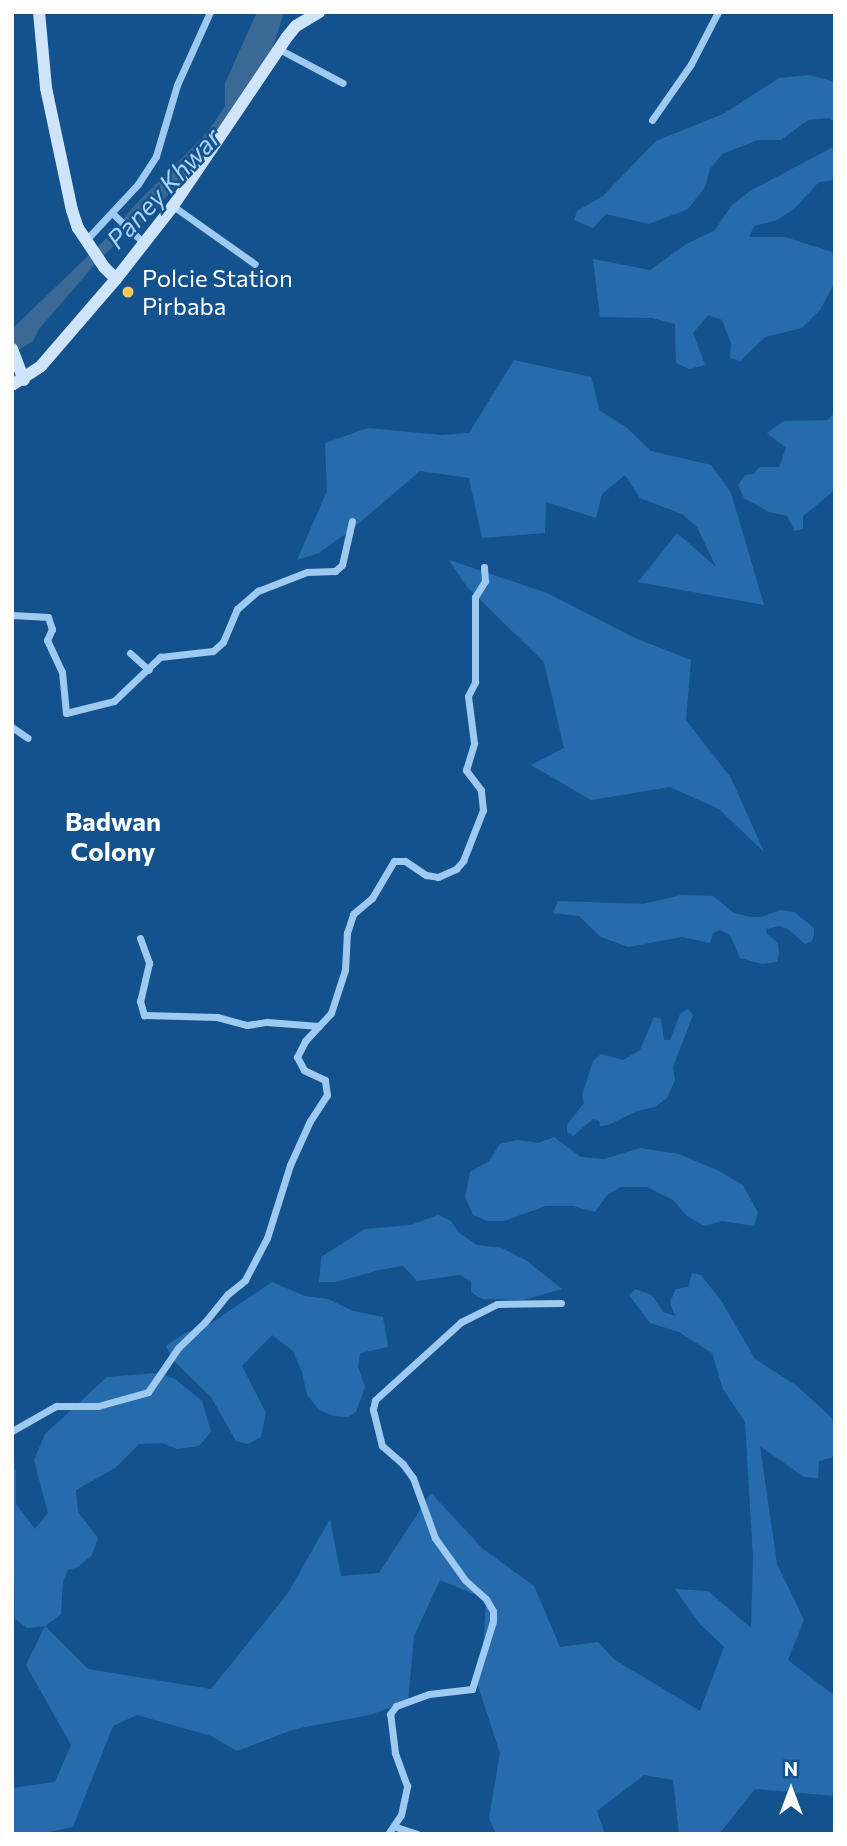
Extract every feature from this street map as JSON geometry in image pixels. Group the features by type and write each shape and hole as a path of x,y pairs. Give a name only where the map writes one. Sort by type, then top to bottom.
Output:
{"main road":[{"path":"39,12 51,118 60,143 72,210 88,244 116,279"},
{"path":"15,353 18,382 41,366 116,279 173,206 296,26 319,12"}],"street":[{"path":"88,244 138,184 156,156 177,85 210,12"},
{"path":"652,120 691,65 718,12"},
{"path":"279,49 344,83"},
{"path":"173,206 256,264"},
{"path":"112,213 144,243"},
{"path":"12,615 48,617 52,629 47,640 62,671 66,713 114,701 160,657 214,651 223,642 237,610 258,591 307,572 335,570 342,565 352,521"},
{"path":"12,1431 56,1406 98,1406 148,1392 178,1348 205,1322 228,1294 245,1280 268,1238 290,1165 310,1121 327,1095 325,1080 304,1070 297,1057 305,1041 331,1013 341,985 347,933 353,914 372,898 394,861 405,861 426,875 438,877 456,869 466,854 482,810 481,790 466,770 474,743 468,696 475,682 475,597 485,581 484,568"},
{"path":"130,653 149,670"},
{"path":"12,727 28,738"},
{"path":"140,938 149,963 140,1001 144,1015 216,1017 247,1025 268,1022 320,1026"},
{"path":"388,1834 396,1827 406,1800 407,1786 396,1753 390,1714 397,1706 429,1694 472,1689 494,1621 486,1599 465,1580 435,1538 413,1478 403,1464 383,1446 373,1409 376,1400 461,1322 497,1304 561,1303"},
{"path":"396,1827 417,1834"}],"shaded area":[{"path":"809,75 835,82 835,124 830,118 808,120 781,140 758,140 722,154 710,169 705,187 688,209 649,224 606,214 593,228 574,220 577,211 603,196 656,141 723,114 779,78"},
{"path":"835,146 835,180 819,182 794,209 777,220 754,226 749,237 785,237 835,253 835,282 820,310 802,328 765,337 740,361 730,358 731,343 722,320 708,315 693,333 705,365 689,369 676,363 675,324 652,318 600,317 593,259 650,270 688,243 714,231 732,205 750,191"},
{"path":"514,360 591,377 600,411 626,427 651,451 711,465 731,493 764,605 638,582 677,533 716,567 697,527 682,514 640,498 625,475 602,494 596,518 546,502 545,533 482,538 469,478 420,471 351,530 319,553 297,560 327,491 325,443 368,428 441,435 469,433"},
{"path":"835,411 835,490 803,516 803,529 795,531 787,516 769,512 744,498 738,485 745,475 754,474 759,467 779,467 786,448 767,433 784,421 828,420"},
{"path":"449,560 547,593 635,638 691,660 686,720 731,778 764,852 719,809 670,787 591,800 531,765 564,748 544,662 467,587"},
{"path":"681,895 713,896 734,913 751,917 761,917 780,910 794,912 814,928 814,935 812,941 805,944 788,929 779,926 767,929 766,933 778,943 779,954 777,962 762,964 740,958 730,935 720,930 713,933 710,943 682,937 628,947 601,937 579,916 553,913 558,901 643,904"},
{"path":"688,1009 693,1015 673,1067 675,1080 667,1098 655,1107 637,1111 608,1125 600,1126 599,1121 593,1119 573,1136 567,1132 567,1125 584,1103 582,1095 593,1061 601,1054 623,1060 640,1050 654,1017 661,1019 664,1040 670,1040 680,1014"},
{"path":"554,1137 581,1157 604,1159 640,1148 679,1154 719,1171 743,1185 758,1213 754,1226 722,1221 705,1226 687,1216 673,1200 647,1187 621,1187 607,1195 595,1212 573,1206 546,1206 504,1221 487,1221 473,1215 465,1197 470,1172 489,1161 500,1144 517,1140 538,1143"},
{"path":"438,1215 451,1221 459,1233 477,1245 502,1248 527,1261 562,1289 523,1300 482,1299 471,1292 471,1281 459,1275 417,1281 403,1266 336,1282 319,1282 321,1257 365,1229 411,1225"},
{"path":"692,1273 701,1275 722,1302 755,1359 797,1386 832,1418 835,1425 835,1457 819,1461 818,1478 804,1477 760,1446 777,1564 804,1620 788,1660 835,1696 835,1796 755,1789 719,1834 679,1834 673,1780 644,1775 597,1811 605,1834 496,1834 489,1818 500,1753 476,1680 483,1654 486,1599 440,1580 414,1636 408,1701 370,1715 295,1729 237,1751 211,1736 137,1715 113,1726 73,1827 39,1834 12,1834 12,1788 55,1782 71,1745 26,1665 45,1626 88,1669 211,1689 288,1593 330,1519 341,1576 379,1573 431,1493 483,1549 534,1586 560,1647 598,1642 615,1660 700,1711 724,1647 700,1624 675,1589 708,1591 751,1628 753,1557 745,1422 723,1389 712,1353 679,1332 650,1323 629,1295 635,1289 652,1295 663,1312 675,1316 670,1302 676,1289 688,1287"},
{"path":"272,1282 305,1296 328,1299 353,1311 383,1317 388,1347 360,1353 358,1367 365,1387 356,1412 348,1417 334,1416 319,1410 307,1395 302,1372 293,1351 272,1335 242,1366 266,1413 261,1437 248,1444 236,1441 211,1397 172,1359 166,1346 185,1333 210,1324"},
{"path":"158,1373 175,1379 202,1401 211,1432 199,1446 177,1449 162,1443 139,1444 115,1468 76,1490 78,1512 98,1538 92,1555 78,1567 68,1570 63,1581 61,1614 45,1626 27,1628 15,1619 12,1466 16,1470 16,1504 35,1529 48,1513 34,1460 45,1434 107,1377"}],"water":[{"name":"Paney Khwar","path":"257,12 284,12 273,47 213,145 132,235 127,233 96,263 39,329 33,341 12,354 12,329 113,232 133,207 207,133 225,106 225,83"}],"place":[{"name":"Polcie Station Pirbaba","path":"128,292"}],"district":[{"name":"Badwan Colony","path":"113,836"}]}
